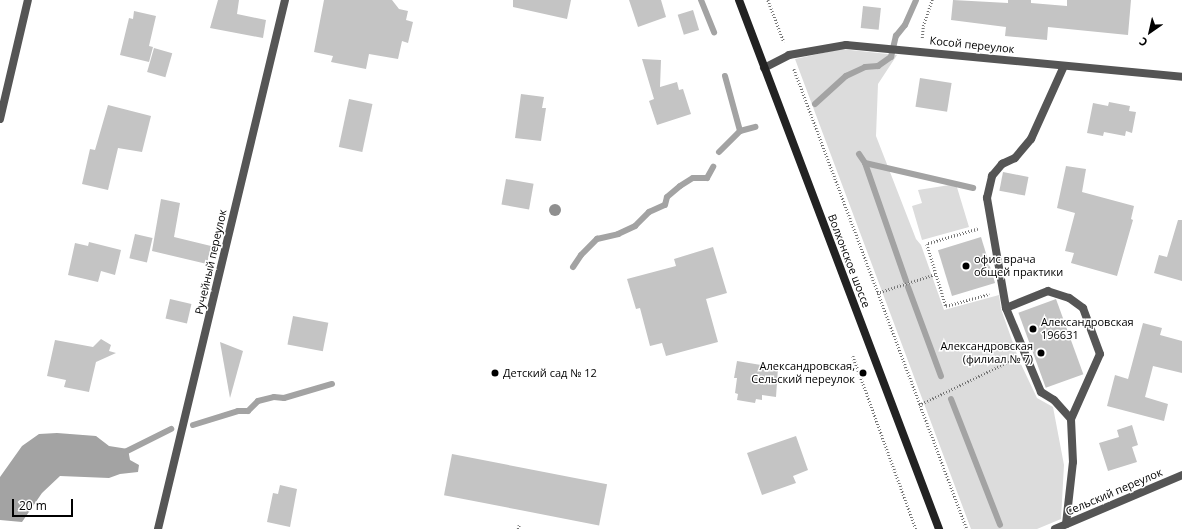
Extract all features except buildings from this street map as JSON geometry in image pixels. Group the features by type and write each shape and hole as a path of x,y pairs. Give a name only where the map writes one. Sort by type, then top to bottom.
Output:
{"main road":[{"name":"Волхонское шоссе","path":"739,0 939,529"}],"street":[{"path":"0,119 28,0"},
{"name":"Ручейный переулок","path":"158,529 285,0"},
{"name":"Косой переулок","path":"764,68 789,56 846,45 905,49 1064,66 1182,76"},
{"path":"1064,66 1031,139 1015,158 1002,164 992,176 987,198 1006,308 1041,392 1054,400 1072,419"},
{"path":"1006,308 1048,291 1069,298 1083,308 1100,354 1072,419 1073,462 1066,524"},
{"name":"Сельский переулок","path":"1055,529 1182,475"}],"path":[{"path":"768,0 919,405 967,529"},
{"path":"922,51 923,26 932,0"},
{"path":"991,225 927,244 946,306 1003,290"},
{"path":"877,293 936,274"},
{"path":"919,405 1025,353"},
{"path":"852,356 916,529"},
{"path":"518,529 519,525"}],"shaded area":[{"path":"841,49 897,55 878,84 876,136 916,239 921,245 944,310 999,295 1001,309 1019,360 1037,398 1053,407 1064,465 1061,519 1037,529 971,529 795,59"},
{"path":"956,184 969,227 922,240 912,206 922,203 918,190"},
{"path":"57,433 96,436 109,446 128,449 130,460 139,465 138,472 120,474 109,478 60,476 42,493 22,522 0,520 0,477 22,446 39,434"}],"waterway":[{"path":"701,0 714,33"},
{"path":"815,104 846,76 865,67 878,66 891,57 896,36 905,25 916,0"},
{"path":"725,76 740,131"},
{"path":"719,152 740,131 755,127"},
{"path":"859,154 865,163 906,281"},
{"path":"865,163 973,188"},
{"path":"573,267 581,255 597,239 618,234 635,226 649,212 665,205 667,197 680,186 693,178 707,178 713,167"},
{"path":"908,287 941,376"},
{"path":"193,425 238,411 248,411 258,401 274,397 284,398 332,384"},
{"path":"951,399 1000,525"},
{"path":"123,453 171,429"}],"place":[{"name":"офис врача общей практики","path":"966,266"},
{"name":"Александровская 196631","path":"1033,329"},
{"name":"Александровская (филиал № 7)","path":"1041,353"},
{"name":"Детский сад № 12","path":"495,373"},
{"name":"Александровская, Сельский переулок","path":"863,373"}]}
